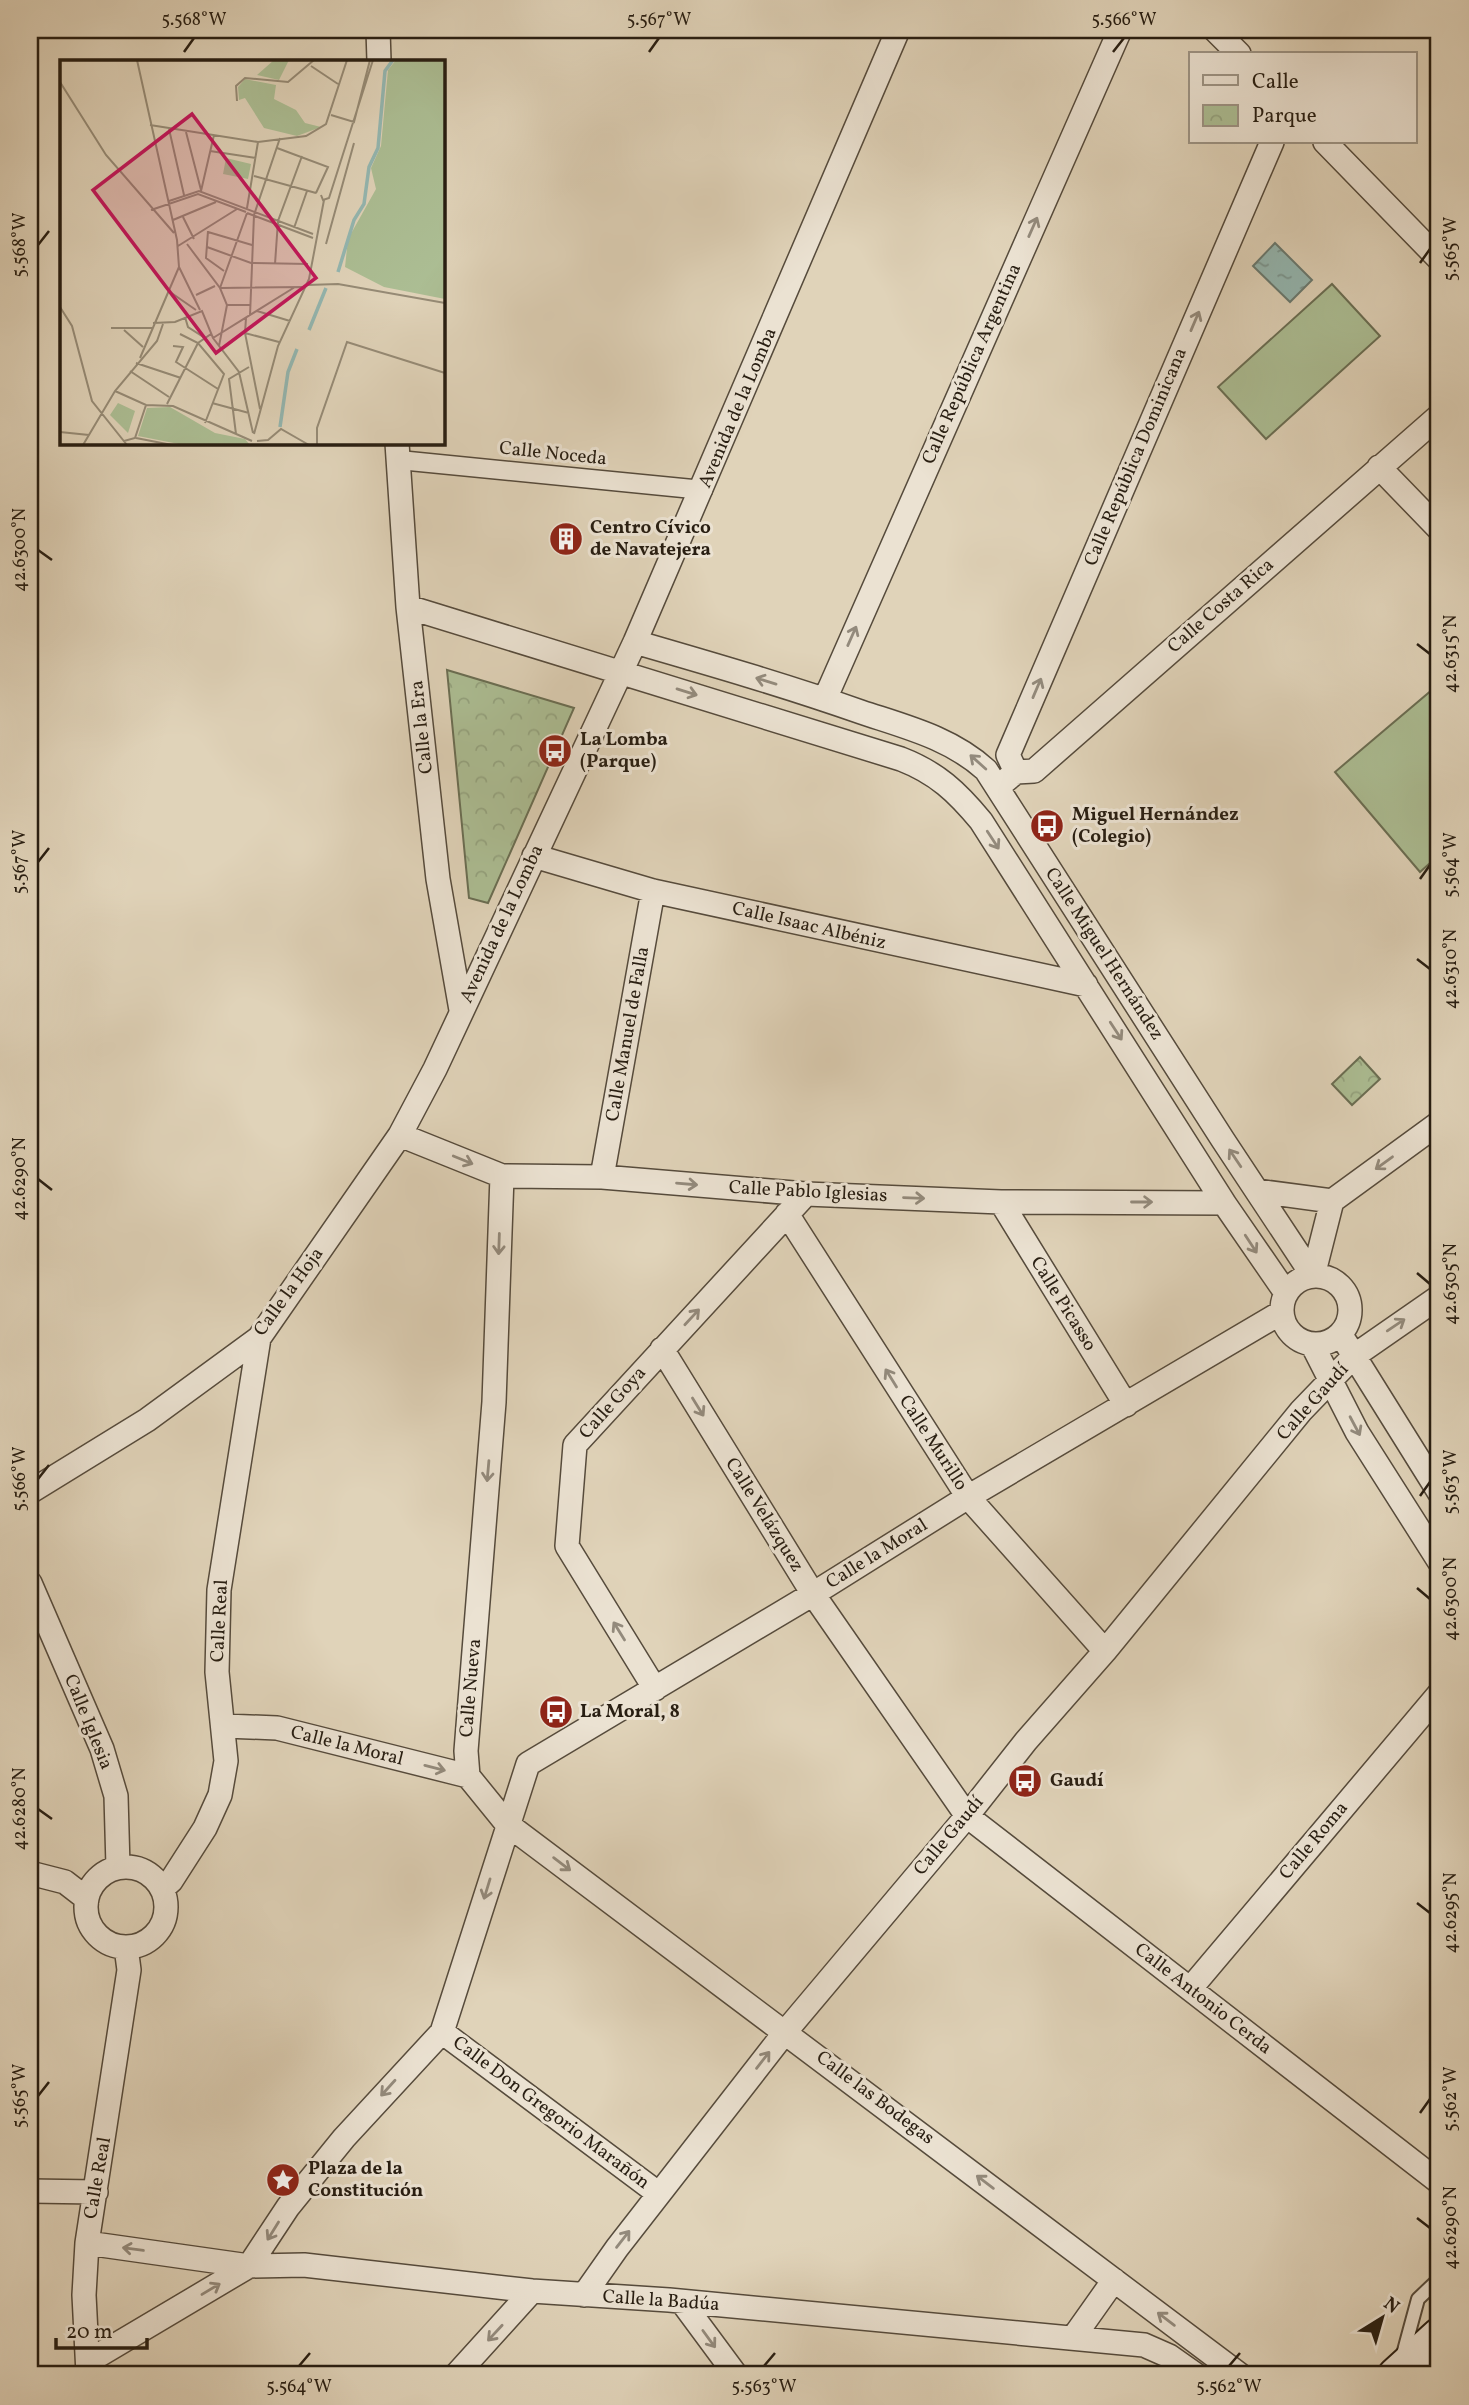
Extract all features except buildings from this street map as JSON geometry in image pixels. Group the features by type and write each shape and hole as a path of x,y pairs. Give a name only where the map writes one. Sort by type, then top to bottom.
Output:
{"main road":[{"path":"1397,2374 1439,2335"}],"street":[{"path":"378,30 379,60"},
{"name":"Avenida de la Lomba","path":"461,1010 622,672 703,490 898,30"},
{"name":"Calle República Argentina","path":"825,699 1120,30"},
{"path":"1215,30 1237,52"},
{"name":"Calle República Dominicana","path":"1007,780 1007,755 1271,144"},
{"path":"1327,144 1439,259"},
{"name":"Calle Costa Rica","path":"1007,780 1034,771 1439,416"},
{"name":"Calle Noceda","path":"398,451 703,490"},
{"name":"Calle la Era","path":"398,451 408,607 438,879 461,1010"},
{"path":"1379,467 1439,529"},
{"name":"Calle Miguel Hernández","path":"408,607 928,770 955,790 981,821 1224,1203 1284,1303"},
{"name":"Calle Miguel Hernández","path":"635,642 825,699 964,750 986,770 1007,780 1031,842 1313,1276"},
{"name":"Calle Isaac Albéniz","path":"534,856 653,891 1086,985"},
{"name":"Calle Manuel de Falla","path":"602,1177 653,891"},
{"name":"Calle la Hoja","path":"30,1492 147,1420 259,1338 400,1135 461,1010"},
{"path":"1313,1276 1332,1201 1439,1123"},
{"name":"Calle Pablo Iglesias","path":"400,1135 502,1176 602,1177 807,1194 1000,1202 1224,1203"},
{"name":"Calle Nueva","path":"468,1776 466,1751 494,1402 502,1176"},
{"path":"1256,1191 1332,1201"},
{"name":"Calle Goya","path":"655,1689 566,1546 575,1445 807,1194"},
{"name":"Calle Picasso","path":"1000,1202 1126,1405"},
{"name":"Calle Murillo","path":"788,1214 968,1497 1105,1651"},
{"path":"1313,1276 1330,1279 1343,1289 1350,1304 1349,1320 1340,1334 1327,1343 1311,1344 1297,1339 1286,1327 1284,1303 1297,1281 1313,1276"},
{"name":"Calle Gaudí","path":"584,2295 786,2031 1330,1379 1354,1356 1439,1297"},
{"name":"Calle la Moral","path":"507,1824 528,1764 813,1594 968,1497 1126,1405 1284,1303"},
{"path":"1340,1334 1439,1492"},
{"name":"Calle Real","path":"162,1889 172,1881 205,1828 220,1795 226,1761 225,1726 217,1672 219,1590 259,1338"},
{"path":"1311,1344 1357,1432 1439,1561"},
{"name":"Calle Velázquez","path":"662,1349 813,1594 967,1816"},
{"name":"Calle Iglesia","path":"30,1583 102,1749 116,1796 118,1867"},
{"name":"Calle Roma","path":"1190,1989 1439,1694"},
{"name":"Calle la Moral","path":"225,1726 277,1728 468,1776"},
{"path":"249,2266 288,2207 344,2138 415,2058 442,2032 507,1824 468,1776"},
{"name":"Calle Antonio Cerda","path":"967,1816 1439,2182"},
{"name":"Calle las Bodegas","path":"507,1824 786,2031 1240,2375"},
{"path":"118,1867 136,1868 152,1875 162,1889 167,1906 163,1924 154,1936 141,1944 126,1947 111,1944 98,1936 89,1924 87,1899 94,1882 105,1872 118,1867"},
{"path":"30,1873 65,1882 87,1899"},
{"name":"Calle Real","path":"87,2243 129,1970 126,1947"},
{"name":"Calle Don Gregorio Marañón","path":"442,2032 659,2194"},
{"path":"30,2191 96,2192"},
{"path":"87,2243 83,2294 88,2368"},
{"name":"Calle la Badúa","path":"87,2243 249,2266 304,2265 532,2291 682,2302 1144,2345 1169,2356 1196,2375"},
{"name":"Calle la Badúa","path":"88,2368 249,2266"},
{"path":"1073,2338 1114,2280"},
{"path":"456,2375 532,2291"},
{"path":"682,2302 736,2375"},
{"path":"1144,2345 1203,2347"}],"lane":[{"path":"1397,2374 1418,2299 1439,2279"}],"green space":[{"path":"1332,284 1380,336 1266,439 1218,387"},
{"path":"447,670 574,708 488,903 469,898"},
{"path":"1439,684 1439,855 1420,872 1335,772"},
{"path":"1360,1057 1380,1079 1352,1105 1332,1084"}],"water":[{"path":"1275,243 1312,280 1290,302 1253,266"}],"place":[{"name":"Centro Cívico de Navatejera","path":"566,539"},
{"name":"La Lomba (Parque)","path":"555,751"},
{"name":"Miguel Hernández (Colegio)","path":"1047,826"},
{"name":"La Moral, 8","path":"556,1712"},
{"name":"Gaudí","path":"1025,1781"},
{"name":"Plaza de la Constitución","path":"283,2180"}]}
